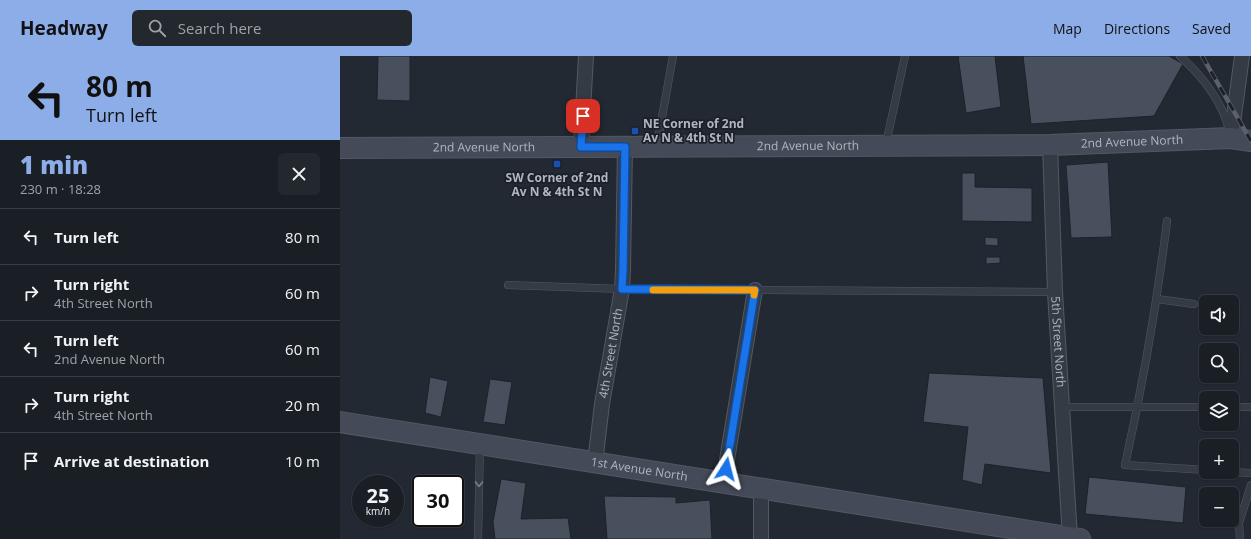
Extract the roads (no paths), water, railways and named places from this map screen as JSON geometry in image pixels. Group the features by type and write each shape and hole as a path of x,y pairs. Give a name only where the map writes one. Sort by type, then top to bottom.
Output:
{"street":[{"path":"581,147 586,56"},
{"path":"1231,138 1245,57"},
{"name":"2nd Avenue North","path":"340,148 1050,145 1231,138 1251,142"},
{"name":"5th Street North","path":"1050,145 1062,406 1075,538"},
{"name":"4th Street North","path":"595,463 602,404 622,289 625,147"},
{"path":"723,484 755,290"},
{"name":"1st Avenue North","path":"340,422 723,484 761,488 1075,538"},
{"path":"761,488 761,539"}],"lane":[{"path":"657,147 673,56"},
{"path":"885,146 905,56"},
{"path":"1180,56 1208,86 1221,109 1228,125 1231,138"},
{"path":"1167,221 1157,299 1138,406 1125,465 1199,470"},
{"path":"508,285 622,289 1056,292"},
{"path":"1157,299 1194,304"},
{"path":"1062,406 1199,406"},
{"path":"1239,407 1251,407"},
{"path":"478,539 480,444"},
{"path":"1239,472 1251,473"},
{"path":"1240,539 1239,523 1251,485"}],"railway":[{"path":"1202,56 1251,141"}],"place":[{"name":"NE Corner of 2nd Av N & 4th St N","path":"635,131"},
{"name":"SW Corner of 2nd Av N & 4th St N","path":"557,164"}]}
